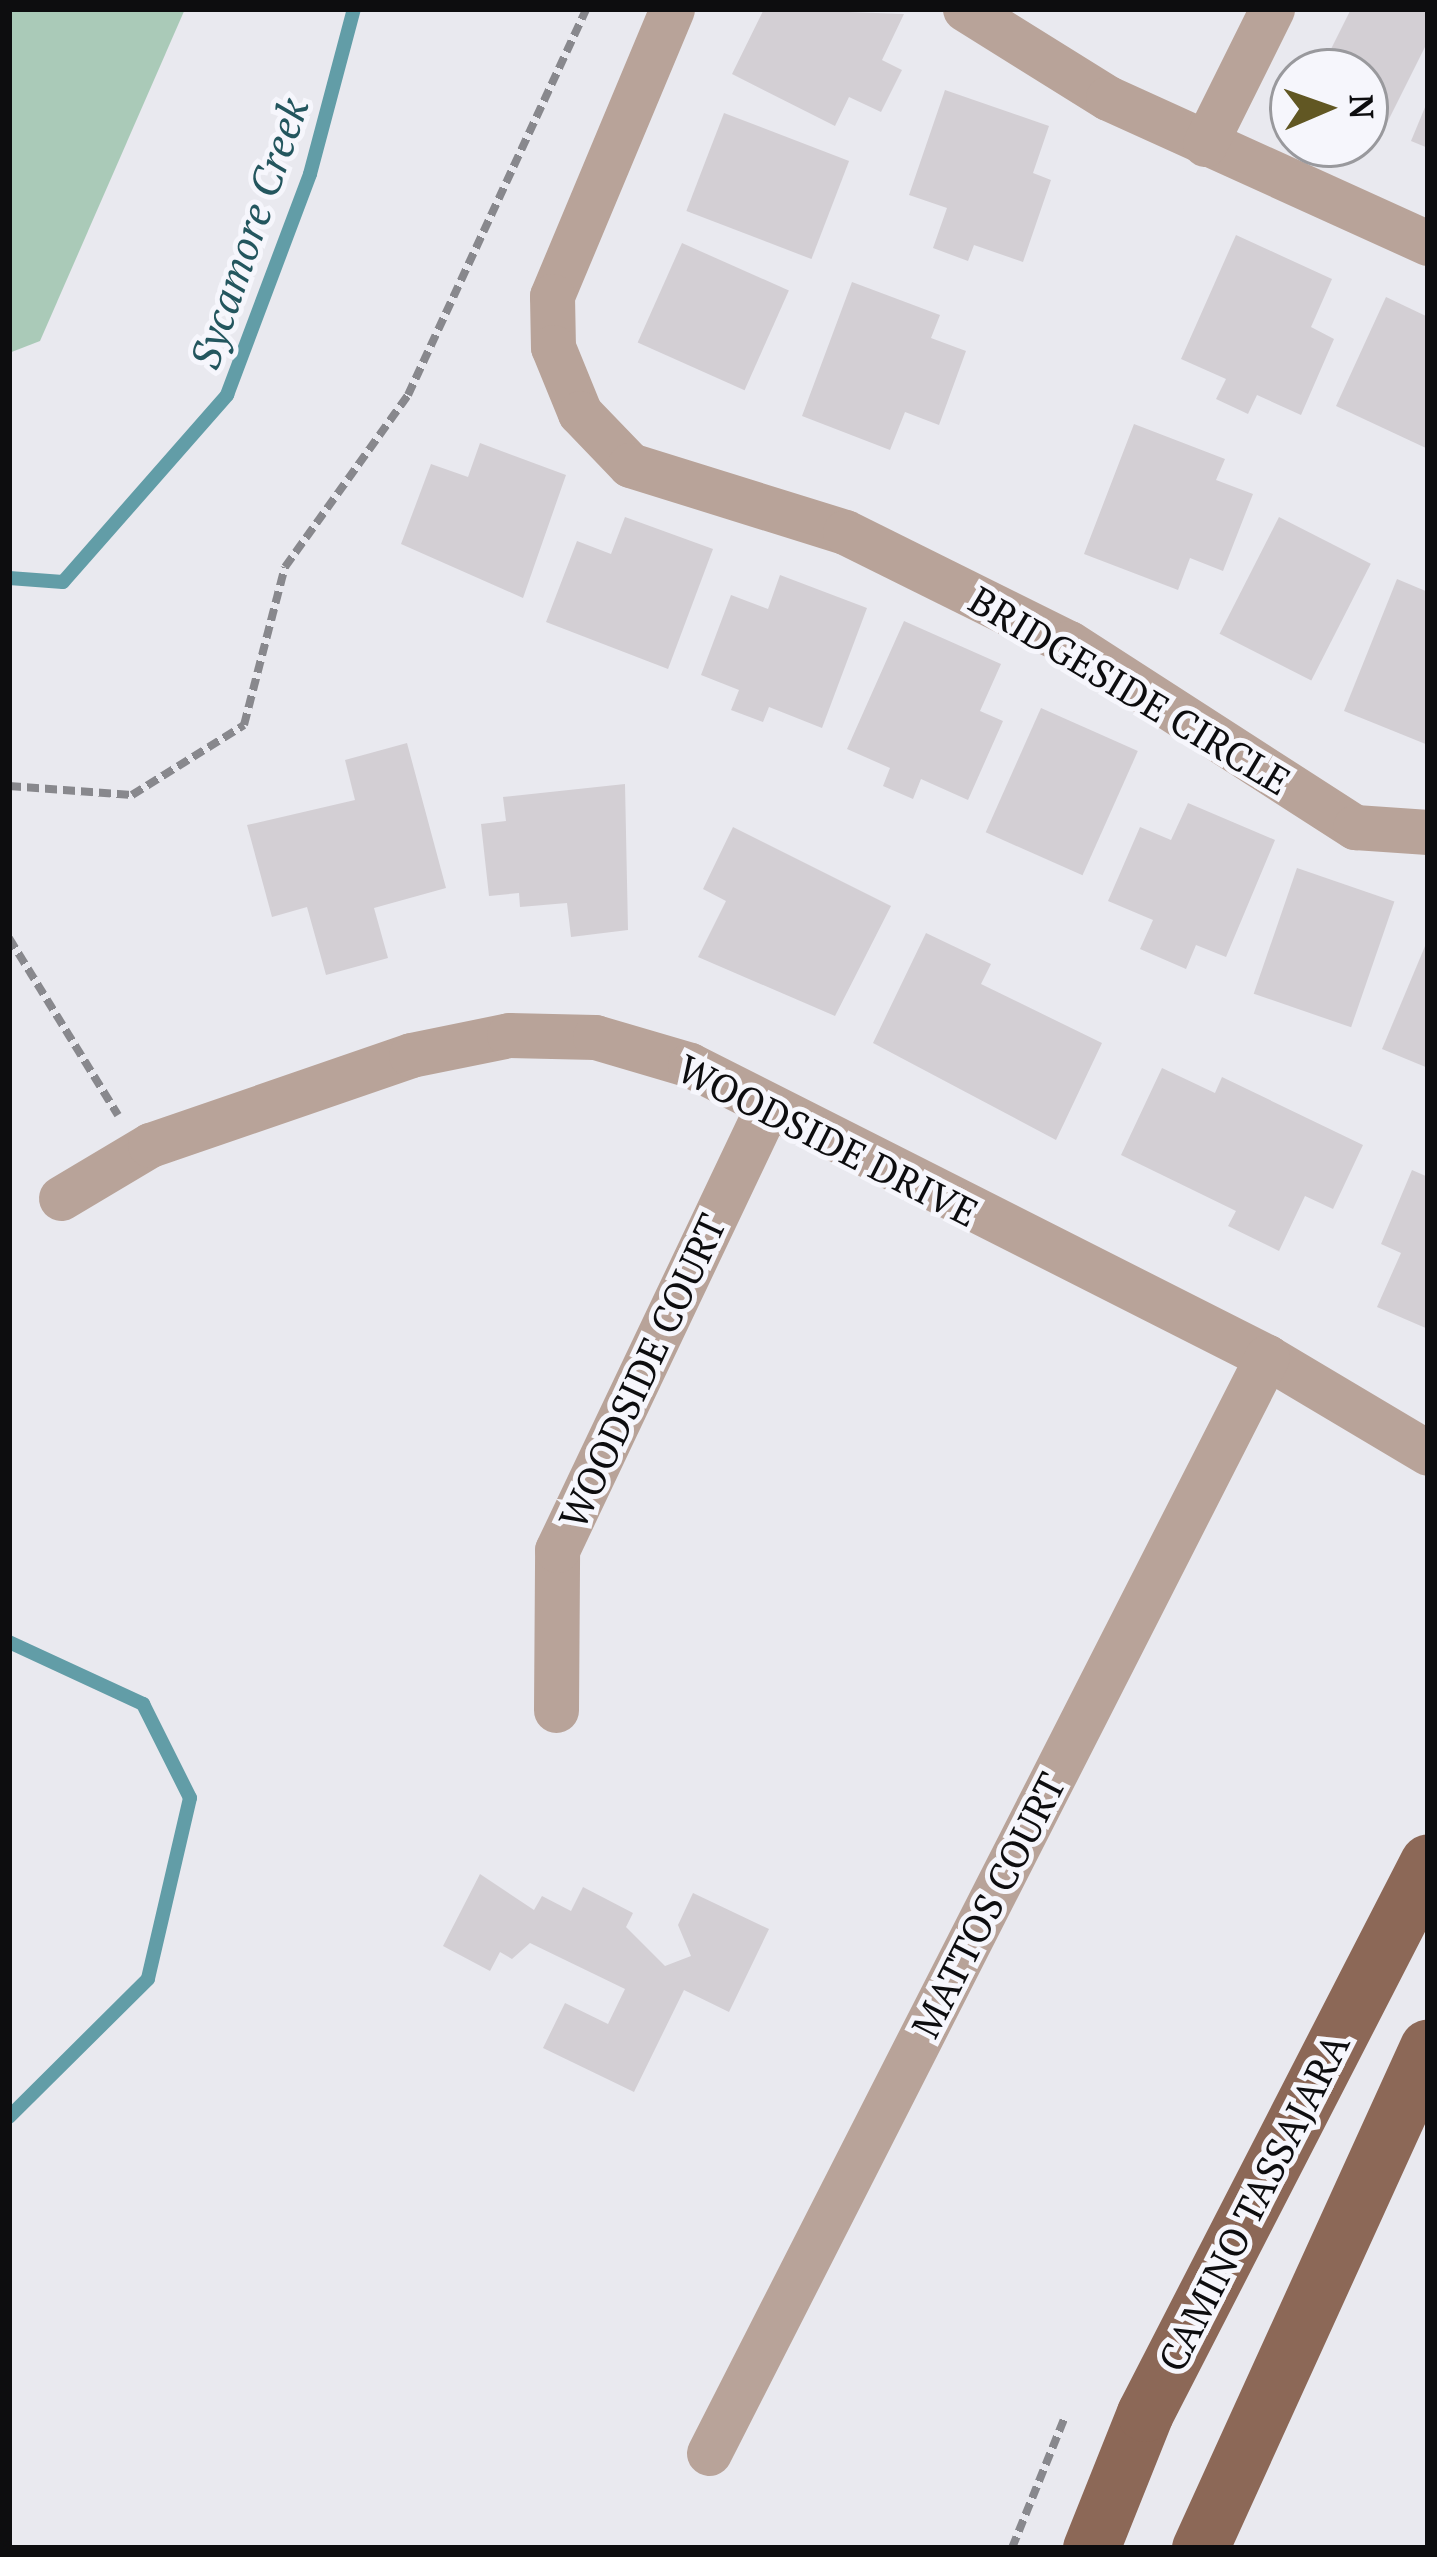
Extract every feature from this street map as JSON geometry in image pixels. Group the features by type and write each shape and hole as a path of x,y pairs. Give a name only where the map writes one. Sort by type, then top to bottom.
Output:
{"main road":[{"name":"CAMINO TASSAJARA","path":"1091,2548 1145,2413 1428,1862"},
{"path":"1200,2548 1428,2047"}],"street":[{"name":"BRIDGESIDE CIRCLE","path":"672,9 552,296 553,347 580,413 630,465 844,532 1069,643 1355,827 1428,832"},
{"path":"965,9 1205,144 1428,242"},
{"path":"1205,144 1272,9"},
{"name":"WOODSIDE DRIVE","path":"61,1198 150,1145 411,1054 509,1035 595,1037 690,1065 765,1112 1268,1357 1428,1453"},
{"name":"WOODSIDE COURT","path":"556,1710 557,1550 765,1112"},
{"name":"MATTOS COURT","path":"709,2453 1268,1357"}],"path":[{"path":"9,786 132,795 244,725 285,567 408,395 586,9"},
{"path":"9,938 100,1098 150,1145"},
{"path":"1012,2548 1064,2420"}],"green space":[{"path":"9,9 185,9 40,341 9,353"}],"building":[{"path":"764,9 904,14 882,60 902,70 881,112 849,97 835,126 732,74"},
{"path":"1351,9 1428,9 1428,41 1389,119 1389,48 1332,48"},
{"path":"945,90 1049,126 1033,173 1051,180 1023,262 974,245 968,261 933,248 947,208 909,195"},
{"path":"1428,100 1428,148 1411,141"},
{"path":"724,113 849,161 811,259 686,211"},
{"path":"1236,235 1332,279 1311,327 1334,339 1301,415 1257,395 1248,414 1216,399 1226,379 1181,359"},
{"path":"682,243 789,291 745,390 638,343"},
{"path":"852,282 940,315 931,338 966,351 939,425 905,412 890,450 802,416"},
{"path":"1386,297 1428,317 1428,449 1336,406"},
{"path":"1134,424 1225,459 1216,480 1253,494 1223,571 1190,558 1178,590 1084,554"},
{"path":"480,443 566,475 523,598 401,544 431,464 468,477"},
{"path":"625,517 713,549 668,669 546,622 577,541 611,554"},
{"path":"1279,517 1371,564 1311,680 1220,634"},
{"path":"780,575 867,608 822,728 769,707 763,722 731,710 739,690 701,675 731,595 768,609"},
{"path":"1397,579 1428,592 1428,745 1344,711"},
{"path":"904,621 1001,664 980,711 1003,721 968,800 921,779 913,799 883,786 890,768 847,749"},
{"path":"1041,708 1138,751 1083,875 986,832"},
{"path":"407,743 446,888 374,908 388,958 326,975 307,907 272,917 247,825 355,800 345,760"},
{"path":"625,784 628,930 571,937 567,903 520,907 519,893 489,896 481,824 506,821 503,797"},
{"path":"1188,803 1275,840 1226,957 1196,945 1186,969 1140,949 1153,920 1108,901 1140,827 1171,840"},
{"path":"733,827 891,906 835,1016 698,957 726,901 703,889"},
{"path":"1297,868 1394,902 1351,1027 1254,994"},
{"path":"926,933 991,964 981,984 1102,1043 1056,1140 873,1043"},
{"path":"1428,939 1428,1068 1382,1049"},
{"path":"1162,1068 1215,1093 1222,1077 1363,1145 1333,1209 1305,1196 1279,1251 1228,1226 1236,1211 1121,1155"},
{"path":"1412,1170 1428,1177 1428,1329 1377,1307 1401,1253 1381,1244"},
{"path":"480,1874 534,1910 542,1896 571,1911 583,1887 633,1913 626,1927 665,1966 691,1956 678,1925 693,1893 769,1929 729,2012 684,1990 634,2092 543,2048 565,2003 608,2024 625,1989 530,1943 512,1959 500,1952 490,1971 443,1946"}],"waterway":[{"name":"Sycamore Creek","path":"9,578 63,582 227,395 310,174 354,9"},
{"name":"Sycamore Creek","path":"9,1642 143,1704 190,1798 148,1979 9,2117"}]}
